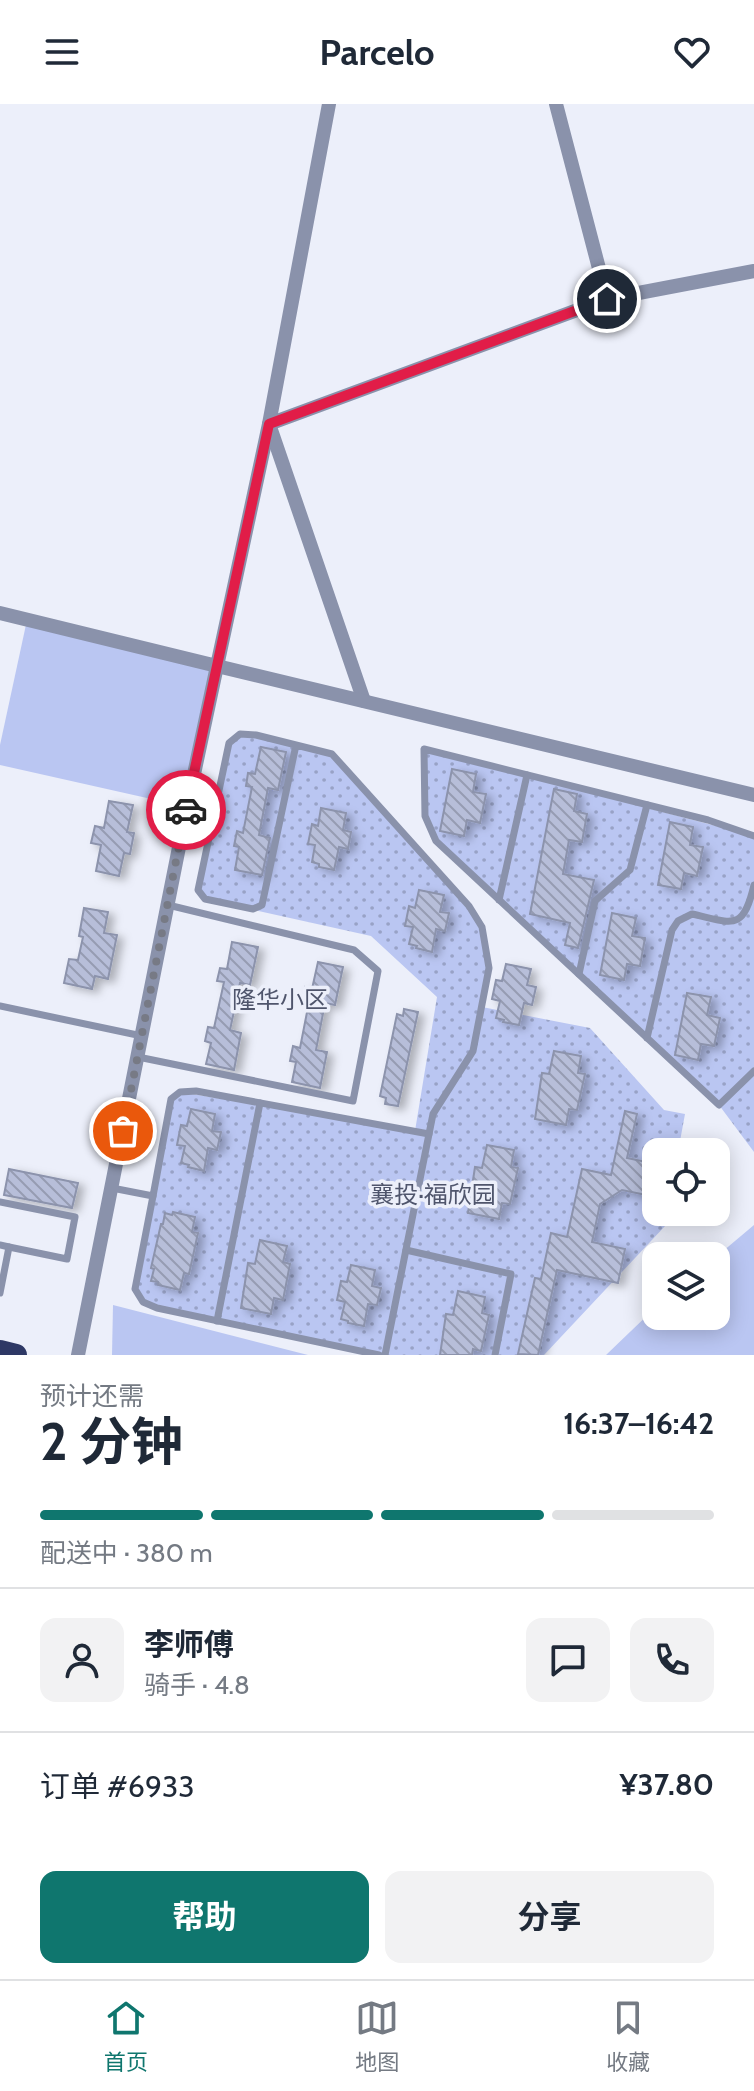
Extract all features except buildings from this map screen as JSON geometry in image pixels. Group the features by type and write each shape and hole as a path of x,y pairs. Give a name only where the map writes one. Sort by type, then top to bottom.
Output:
{"highway":[{"path":"0,1351 16,1355"}],"street":[{"path":"78,1355 269,424 329,104"},
{"path":"556,104 607,299"},
{"path":"269,424 607,299 754,271"},
{"path":"269,424 364,701"},
{"path":"0,613 754,795"}],"lane":[{"path":"296,745 262,905 253,909 205,899 198,890 229,743 240,734 256,735 296,745 332,754 469,906 482,927 489,968 473,1051 433,1114 406,1250 382,1355 157,1308 143,1302 135,1289 171,1099 180,1092 196,1091 429,1134"},
{"path":"754,836 708,820 424,749 425,816 436,841 719,1105 754,1071"},
{"path":"499,900 527,775"},
{"path":"579,974 595,901 630,870 647,805"},
{"path":"647,1038 672,930 678,921 692,914 731,922 741,919 749,906 754,885"},
{"path":"138,1057 353,1101 378,971 354,950 168,905"},
{"path":"0,1006 142,1036"},
{"path":"217,1321 260,1103"},
{"path":"112,1188 153,1196"},
{"path":"0,1202 75,1217 67,1259 0,1245"},
{"path":"0,1293 9,1247"},
{"path":"406,1250 511,1274 495,1355"}],"shaded area":[{"path":"27,620 217,666 187,807 0,765 0,745"},
{"path":"240,734 332,754 469,906 482,927 489,968 482,1007 590,1028 664,1110 685,1114 681,1138 642,1138 642,1226 665,1226 650,1242 642,1242 642,1251 544,1355 379,1355 143,1302 135,1289 171,1099 180,1092 415,1131 437,997 371,936 205,899 198,890 229,743"},
{"path":"424,749 754,836 754,1152 719,1105 436,841 425,816"},
{"path":"754,1225 754,1355 606,1355 642,1320 642,1330 730,1330 730,1245"},
{"path":"113,1305 308,1355 112,1355"}],"way so far":[{"path":"123,1131 186,810"}],"district":[{"name":"隆华小区","path":"280,999"},
{"name":"襄投·福欣园","path":"433,1194"}],"route":[{"path":"186,810 269,424 607,299"}]}
